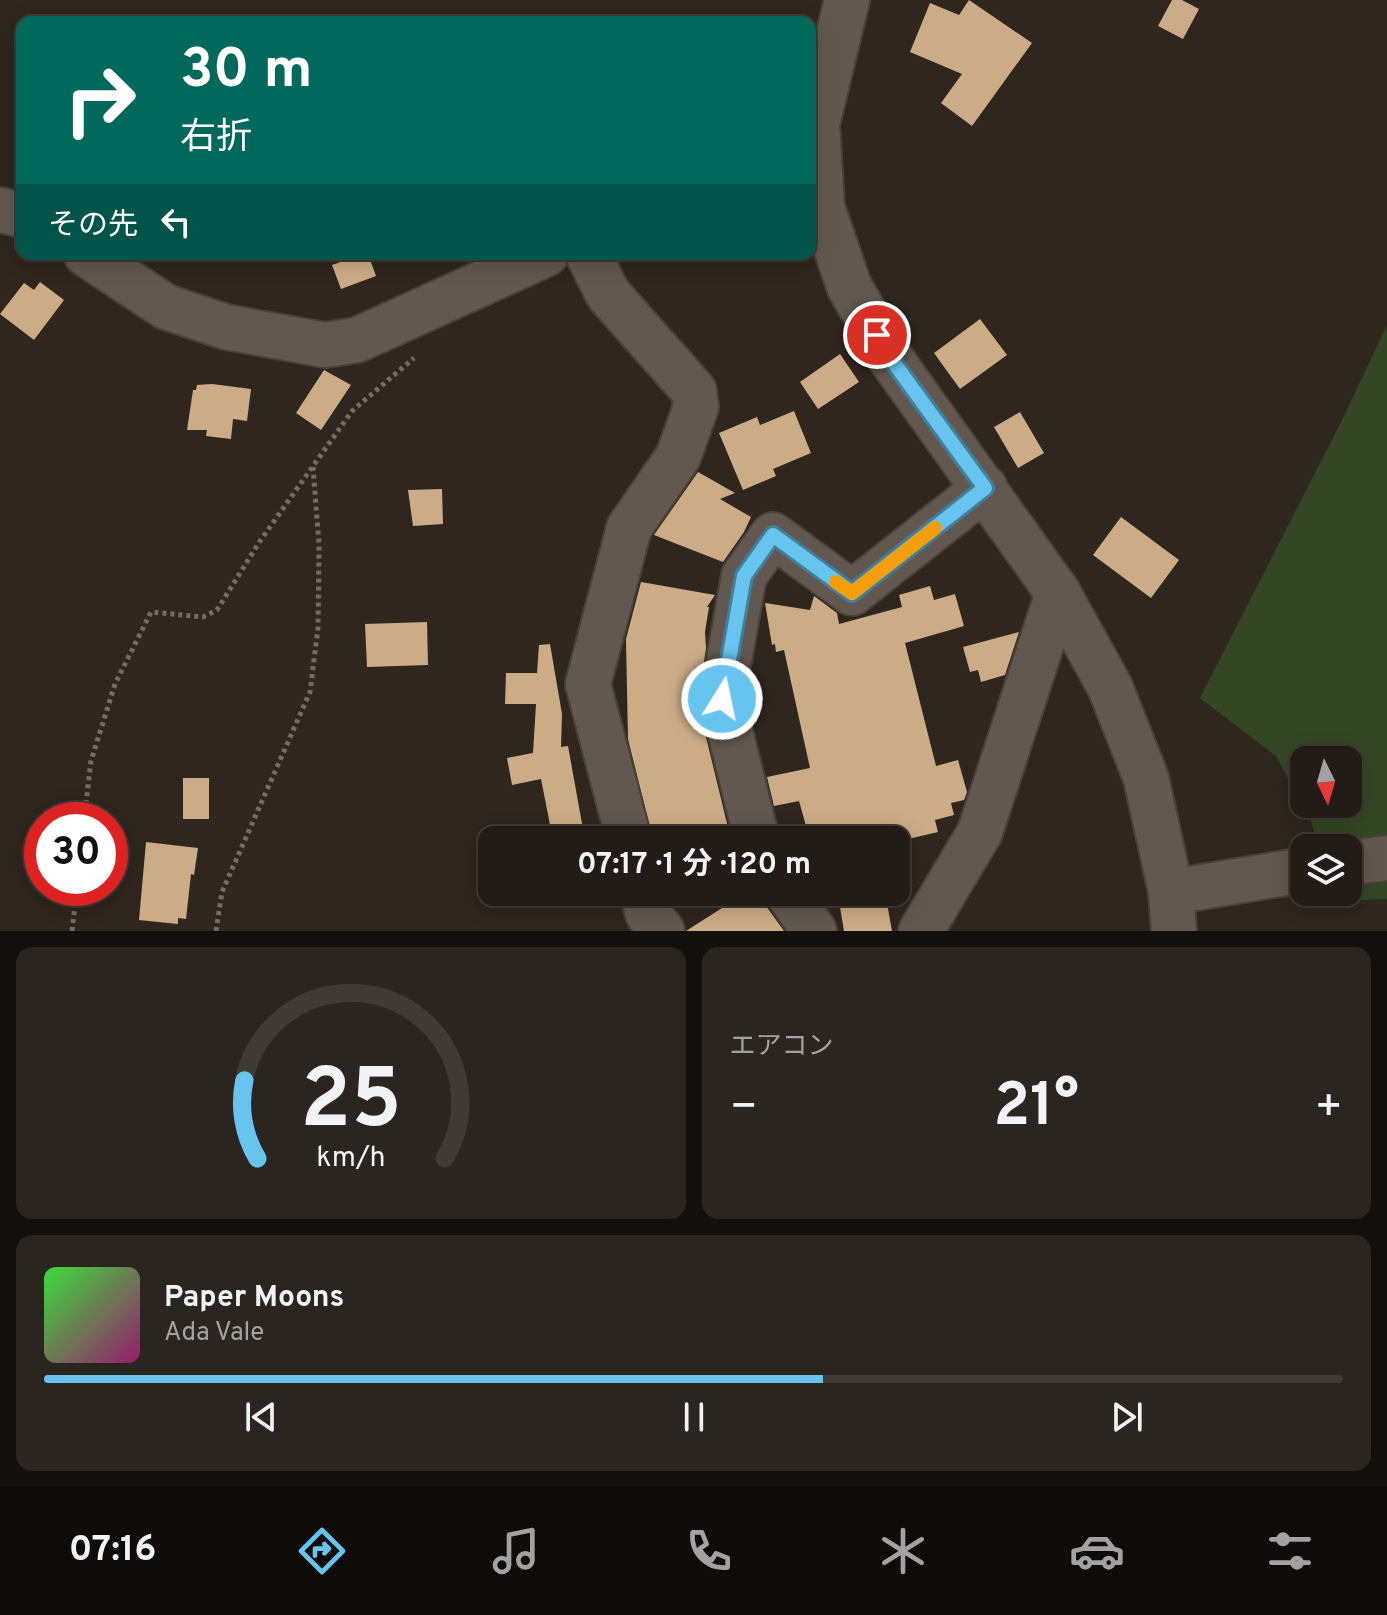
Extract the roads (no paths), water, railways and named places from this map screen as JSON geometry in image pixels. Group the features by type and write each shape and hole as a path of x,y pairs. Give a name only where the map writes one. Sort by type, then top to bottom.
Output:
{"street":[{"path":"816,117 847,0"},
{"path":"816,146 822,207 849,286 891,359 1058,593 1110,687 1146,778 1172,912 1290,874"},
{"path":"95,260 166,307 226,327 325,345 357,340 533,260"},
{"path":"591,260 608,294 694,391 696,407 678,457 629,528 588,684 625,826"},
{"path":"754,826 722,699 744,576 773,535 852,593 985,488"},
{"path":"921,931 980,832 1058,593"},
{"path":"1362,861 1387,858"},
{"path":"646,906 648,914 662,931"},
{"path":"797,906 814,931"}]}
